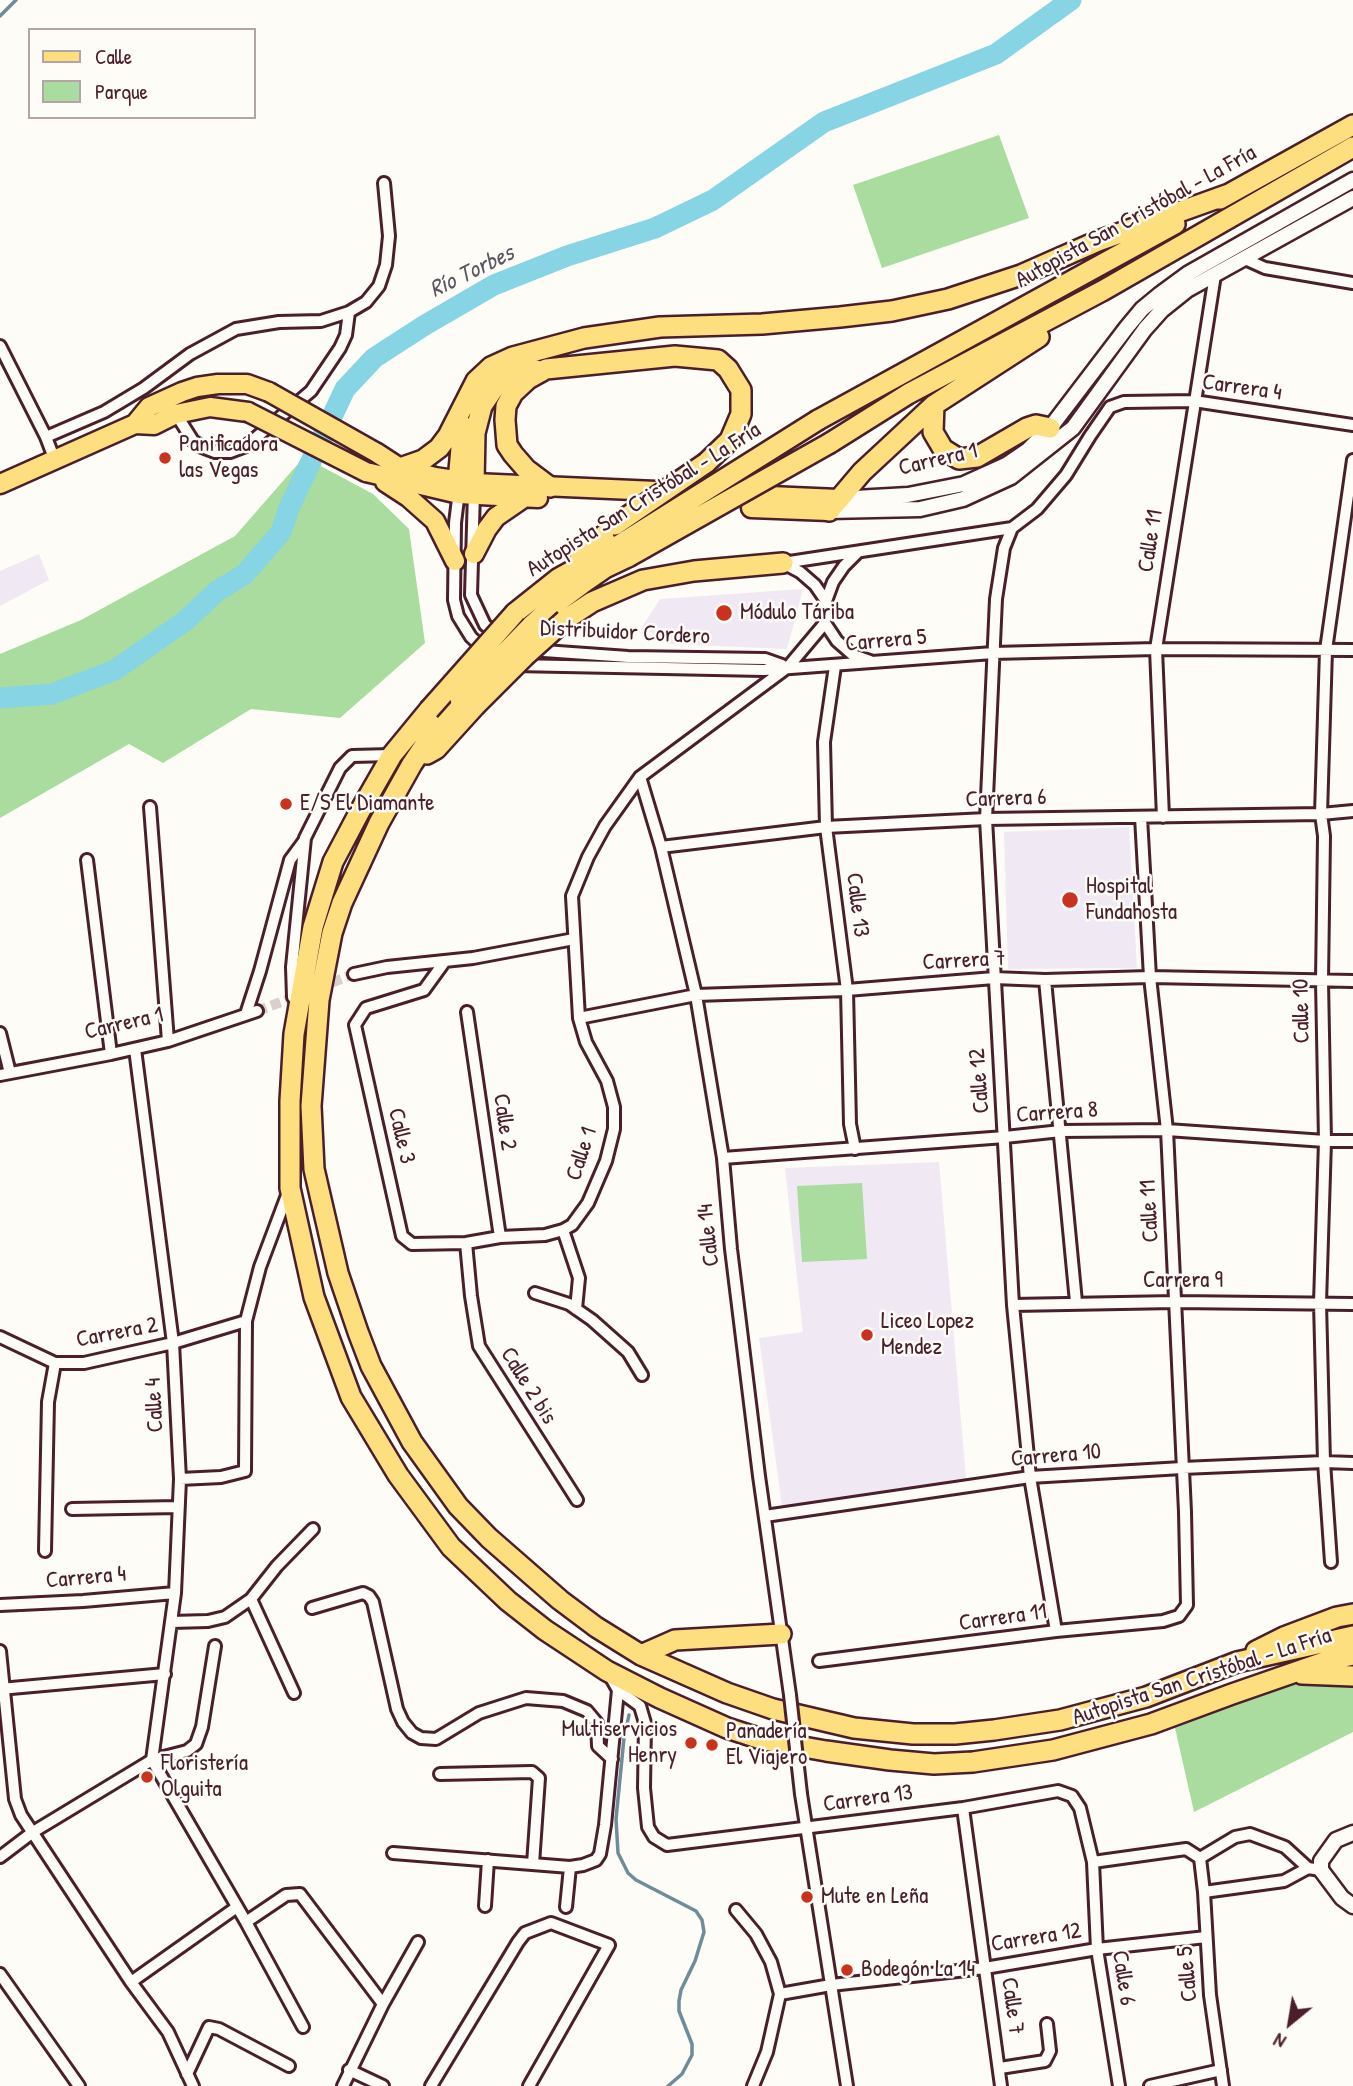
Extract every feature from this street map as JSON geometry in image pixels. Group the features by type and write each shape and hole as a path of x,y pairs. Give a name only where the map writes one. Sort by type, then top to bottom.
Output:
{"highway":[{"name":"Autopista San Cristóbal - La Fría","path":"1353,125 818,420 623,551 531,626 468,703 432,734 379,823 342,903 332,933 319,1000 311,1106 314,1169 335,1259 371,1366 412,1442 458,1506 489,1538 560,1600 596,1627 641,1654 727,1693 773,1709 854,1728 913,1734 955,1734 1060,1720 1146,1697 1237,1662 1353,1636"},
{"name":"Autopista San Cristóbal - La Fría","path":"1353,147 1102,291 908,394 830,443 623,551 559,578 515,613 392,755 333,862 313,927 294,1034 290,1101 290,1188 306,1266 334,1356 351,1397 398,1475 451,1547 508,1601 545,1630 607,1671 691,1713 764,1740 826,1751 933,1763 974,1762 1053,1750 1151,1724 1330,1660 1353,1655"},
{"path":"401,468 423,460 439,448 476,381 491,367 513,357 584,338 660,327 827,319 892,311 948,299 1021,275 1098,241 1229,194"},
{"path":"833,505 862,472 934,405 1022,349 1102,291"},
{"path":"466,488 482,406 495,387 508,377 522,372 675,356 718,360 728,369 741,390 741,414 730,440 706,463 615,525 559,578"},
{"path":"546,369 528,379 513,393 506,406 505,420 507,445 513,454 526,469 550,487"},
{"path":"466,488 467,400"},
{"path":"934,405 933,432 943,449 959,459 977,457 1027,428 1036,425 1050,428"},
{"path":"468,703 565,620 592,602 643,580 694,571 783,563"},
{"path":"1237,1662 1284,1637 1337,1617 1353,1614"},
{"path":"641,1654 675,1640 781,1634"},
{"path":"1293,1674 1353,1676"}],"main road":[{"path":"135,424 149,407 182,392 218,384 247,384 269,392 401,468 466,488"},
{"path":"0,484 135,424 154,425 176,414 210,407 248,412 371,474 408,497 435,521 455,561"},
{"path":"371,474 525,497 833,505"},
{"name":"Carrera 1","path":"466,488 550,487 833,505"},
{"path":"474,554 486,529 496,517 525,497"}],"street":[{"name":"Carrera 1","path":"833,505 964,484 1006,466 1028,450 1050,428 1142,309 1189,273 1353,180"},
{"path":"46,437 104,412 144,388 190,354 236,329 279,322 321,321 349,312 366,302 379,286 386,265 389,236 384,183"},
{"name":"Carrera 1","path":"833,505 920,509 963,499 1010,477 1073,428 1145,329 1162,310 1187,290 1353,198"},
{"path":"1245,259 1265,268 1353,283"},
{"name":"Calle 11","path":"1163,817 1156,649 1215,275"},
{"path":"176,414 193,441 202,447 215,452 230,452 246,446 311,391 340,348 346,335 349,312"},
{"path":"0,346 54,458"},
{"name":"Carrera 4","path":"1012,528 1037,509 1066,475 1110,407 1124,402 1194,401 1353,425"},
{"name":"Calle 10","path":"1331,1562 1324,1462 1320,1303 1325,1141 1322,981 1324,836 1321,814 1326,650 1353,460"},
{"path":"466,488 455,561 454,600 458,615 471,637 491,656 508,664 527,666 764,670 788,667"},
{"name":"Distribuidor Cordero","path":"466,488 474,554 471,595 485,625 508,642 531,651 628,657 765,659 788,667"},
{"path":"783,563 1012,528"},
{"name":"Calle 12","path":"1012,528 1004,548 996,599 986,819 1013,1305 1030,1477 1056,1631"},
{"path":"858,552 832,582 826,601 825,623 837,641 853,655 874,662"},
{"path":"783,563 800,572 815,585 826,601"},
{"path":"354,974 574,939 572,896 579,878 605,826 640,777 788,667 825,623"},
{"name":"Carrera 5","path":"788,667 835,666 993,653 1156,649 1353,650"},
{"name":"Calle 13","path":"835,666 824,742 826,827 847,990 850,1124 855,1149"},
{"path":"294,1034 292,967 305,838 340,768 352,756 392,755"},
{"name":"Calle 14","path":"640,777 661,847 696,995 723,1158 733,1262 801,1794 848,2086"},
{"path":"150,807 168,1041"},
{"name":"Carrera 6","path":"661,847 826,827 986,819 1321,814 1353,811"},
{"name":"Calle 11","path":"1141,817 1150,977 1167,1130 1187,1605"},
{"name":"Carrera 1","path":"5,1074 168,1041 251,1013 290,860 305,838"},
{"path":"87,860 111,1054"},
{"name":"Calle 1","path":"564,1230 572,1225 588,1203 606,1161 614,1129 614,1107 607,1081 586,1042 579,1018 574,939"},
{"name":"Calle 3","path":"445,961 424,990 366,1008 355,1025 356,1034 402,1236 412,1244 466,1243 500,1237"},
{"name":"Carrera 7","path":"579,1018 696,995 847,990 994,978 1045,980 1150,977 1353,981"},
{"path":"1045,980 1076,1303"},
{"name":"Calle 2","path":"467,1012 500,1237"},
{"path":"0,1033 5,1074"},
{"name":"Calle 4","path":"135,1049 173,1343 180,1479 175,1593 152,1760"},
{"name":"Carrera 8","path":"723,1158 1061,1131 1167,1130 1353,1141"},
{"path":"180,1479 245,1471 246,1321 260,1267 290,1188"},
{"path":"500,1237 545,1235 564,1230 579,1278 576,1309"},
{"name":"Calle 2 bis","path":"466,1243 479,1346 577,1500"},
{"path":"535,1293 569,1304 576,1309 628,1352 642,1375"},
{"name":"Carrera 9","path":"1013,1305 1175,1302 1353,1304"},
{"name":"Carrera 2","path":"0,1337 55,1363 84,1363 107,1360 173,1343 246,1321"},
{"path":"45,1550 48,1402 55,1363"},
{"name":"Carrera 10","path":"765,1516 1030,1477 1182,1468 1353,1463"},
{"path":"72,1510 178,1507"},
{"path":"172,1622 208,1621 225,1617 251,1599 277,1566 313,1529"},
{"path":"312,1608 363,1592 369,1596 373,1602 397,1709 402,1722 421,1738 436,1738 479,1713 526,1699 562,1701 587,1711 597,1723 598,1746 612,1759"},
{"name":"Carrera 4","path":"0,1605 175,1593"},
{"path":"251,1599 293,1693"},
{"name":"Carrera 11","path":"819,1661 1056,1631 1163,1621 1179,1616 1187,1605"},
{"path":"0,1857 33,1832 152,1760 187,1751 196,1744 202,1727 215,1646"},
{"path":"0,1651 15,1799 21,1815 131,1982 168,2032 193,2086"},
{"path":"393,1853 570,1867 590,1864 596,1860 600,1854 618,1690 607,1671"},
{"path":"3,1689 164,1674"},
{"name":"Carrera 13","path":"618,1690 640,1706 645,1723 648,1827 654,1837 667,1845 963,1808 1058,1791 1072,1796"},
{"path":"152,1760 303,2027"},
{"path":"440,1774 532,1772 539,1778 533,1864"},
{"name":"Calle 6","path":"1072,1796 1080,1808 1093,1862 1097,1949 1119,2086"},
{"name":"Calle 7","path":"963,1808 1001,2086"},
{"path":"1204,1892 1283,1881 1315,1869 1336,1840 1353,1833"},
{"path":"1093,1862 1186,1849 1200,1857 1235,1836 1250,1834 1284,1847 1315,1869 1353,1906"},
{"name":"Calle 5","path":"1200,1857 1210,1995 1223,2086"},
{"path":"485,1906 488,1860"},
{"path":"566,1907 570,1867"},
{"path":"246,1922 286,1895 300,1894 383,2004"},
{"path":"131,1982 237,1907"},
{"path":"736,1910 757,1934 771,1962 780,1994 767,2052 753,2086"},
{"path":"431,2086 518,1942 525,1933 551,1923 609,1945 529,2086"},
{"name":"Carrera 12","path":"780,1994 831,1985 985,1968 1097,1949 1206,1937"},
{"path":"343,2086 383,2004 418,1942"},
{"path":"0,1974 79,2086"},
{"path":"1000,2068 1045,2061 1050,2051 1047,2024"},
{"path":"187,2074 209,2027 219,2029 289,2066"},
{"path":"349,2070 383,2086"},
{"path":"1150,2086 1220,2070"}],"shaded area":[{"path":"39,554 49,580 0,606 0,571"},
{"name":"Módulo Táriba","path":"803,589 787,649 670,644 642,627 660,599"},
{"name":"Hospital Fundahosta","path":"1129,827 1137,968 1008,969 1004,832"},
{"name":"Liceo Lopez Mendez","path":"939,1162 966,1479 782,1506 759,1338 803,1332 785,1168"}],"green space":[{"path":"999,135 1029,218 882,268 853,185"},
{"path":"304,457 373,494 409,529 425,643 340,718 251,709 163,763 129,744 0,818 0,654 81,620 235,536"},
{"path":"862,1183 867,1259 802,1262 797,1186"},
{"path":"1353,1666 1353,1732 1194,1812 1175,1728 1274,1690"}],"waterway":[{"path":"0,16 16,0"},
{"name":"Río Torbes","path":"0,698 52,694 115,670 185,621 217,591 245,574 281,532 289,508 345,389 374,358 494,285 567,256 655,228 713,200 824,122 996,54 1071,0"},
{"path":"629,1715 624,1738 616,1819 618,1853 628,1873 636,1880 696,1911 702,1920 704,1932 679,2001 679,2011 692,2044 692,2055 682,2074 668,2086"}],"tunnel":[{"path":"318,988 354,974"},
{"path":"257,1011 300,995"}],"place":[{"name":"Panificadora las Vegas","path":"165,458"},
{"name":"Módulo Táriba","path":"724,613"},
{"name":"E/S El Diamante","path":"286,804"},
{"name":"Hospital Fundahosta","path":"1070,900"},
{"name":"Liceo Lopez Mendez","path":"867,1335"},
{"name":"Multiservicios Henry","path":"691,1743"},
{"name":"Panadería El Viajero","path":"712,1745"},
{"name":"Floristería Olguita","path":"147,1777"},
{"name":"Mute en Leña","path":"807,1897"},
{"name":"Bodegón La 14","path":"847,1970"}]}
